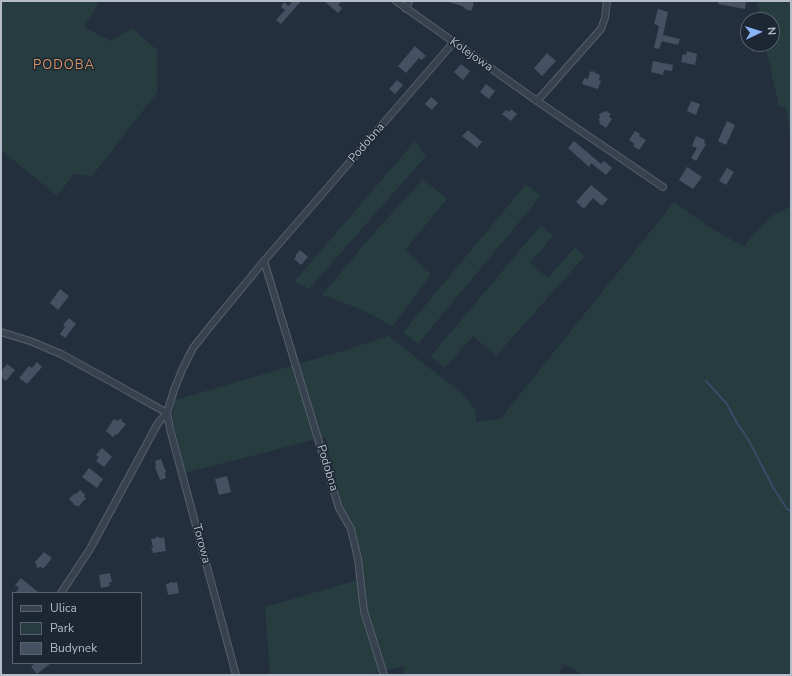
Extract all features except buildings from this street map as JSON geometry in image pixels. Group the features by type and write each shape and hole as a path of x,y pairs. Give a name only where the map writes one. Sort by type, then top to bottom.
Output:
{"street":[{"name":"Kolejowa","path":"396,1 453,43 663,186"},
{"path":"406,9 409,1"},
{"path":"537,101 601,29 605,18 607,1"},
{"name":"Podobna","path":"167,413 182,370 194,348 208,329 264,261 453,43"},
{"name":"Podobna","path":"264,261 339,508 351,529 358,559 364,611 384,675"},
{"path":"1,332 60,354 167,413 158,423 90,549 62,592"},
{"name":"Torowa","path":"167,413 236,675"}],"green space":[{"path":"1,1 100,1 84,27 111,41 132,28 157,50 157,93 92,176 74,174 57,196 1,150"},
{"path":"757,1 791,1 791,139 786,108 779,106 767,52 780,52 780,12 759,12"},
{"path":"415,141 426,156 309,289 294,282"},
{"path":"423,179 447,199 405,250 431,274 393,326 358,308 322,295 373,234"},
{"path":"526,184 541,196 418,344 403,332"},
{"path":"674,202 708,226 744,247 770,217 791,206 791,675 583,675 564,664 558,675 402,675 405,666 366,675 270,675 265,607 361,579 325,437 185,473 172,419 175,400 346,350 388,336 462,393 475,409 476,422 501,418"},
{"path":"541,225 553,236 530,263 548,278 575,247 585,256 496,356 473,336 445,368 431,356"}],"waterway":[{"path":"706,381 727,404 737,423 748,439 774,489 787,509 791,511"}],"district":[{"name":"PODOBA","path":"64,66"}]}
